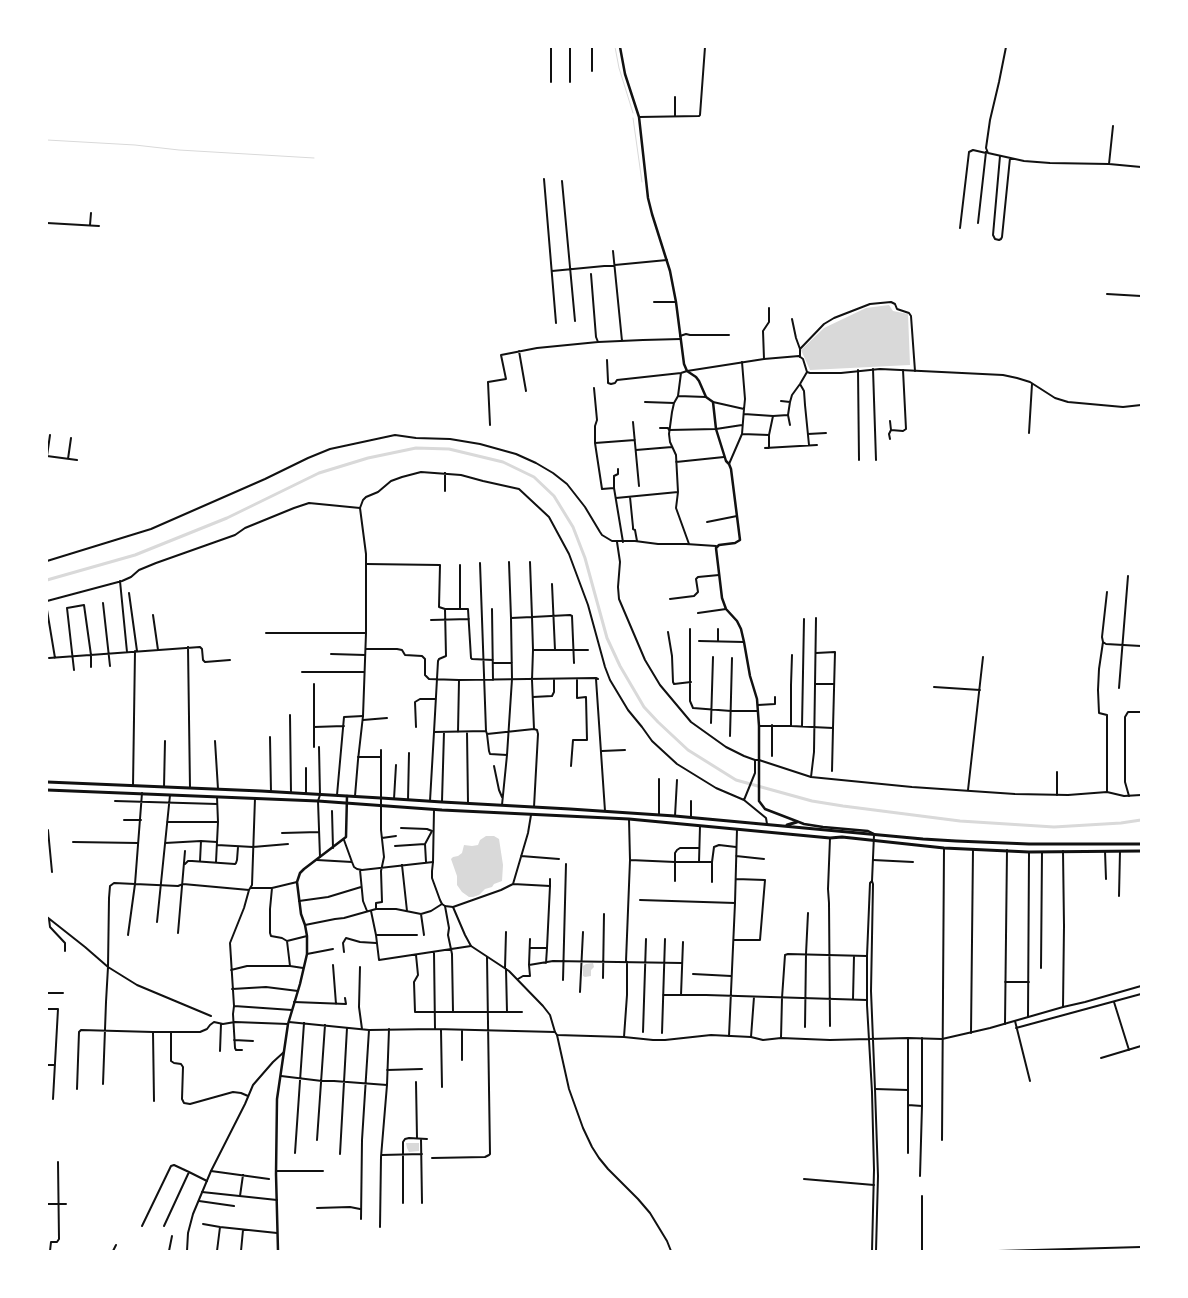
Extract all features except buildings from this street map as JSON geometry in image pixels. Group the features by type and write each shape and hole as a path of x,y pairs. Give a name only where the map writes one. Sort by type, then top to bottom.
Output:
{"highway":[{"path":"47,782 320,794 430,802 605,811 956,841 1028,844 1141,844"},
{"path":"47,790 318,801 434,810 629,819 830,838 842,837 944,848 1029,852 1141,851"},
{"path":"781,826 797,822"},
{"path":"903,844 905,837"}],"main road":[{"path":"620,47 625,74 639,117 648,198 653,220 667,260 676,302 684,364 687,371 699,381 706,397 713,402 716,429 724,457 729,464 740,540 735,543 716,546 722,598 726,609 739,625 744,642 750,676 756,692 759,726 759,801 766,809 797,822 823,828 868,831 874,834"},
{"path":"278,1251 278,1200 276,1171 277,1099 288,1023 307,954 307,936 301,914 297,882 300,873 346,837 347,796"}],"street":[{"path":"550,47 551,82"},
{"path":"570,47 570,82"},
{"path":"592,47 592,71"},
{"path":"639,117 700,115 704,47"},
{"path":"978,223 990,120 1006,47"},
{"path":"675,97 675,116"},
{"path":"1109,164 1113,126"},
{"path":"960,228 969,152 973,150 1010,158 1050,163 1141,166"},
{"path":"1000,156 993,235 995,239 1000,240 1002,237 1010,158"},
{"path":"544,180 556,323"},
{"path":"562,181 575,321"},
{"path":"90,226 91,213"},
{"path":"47,223 99,226"},
{"path":"613,251 622,341"},
{"path":"552,271 667,260"},
{"path":"591,274 596,337 598,342"},
{"path":"1107,294 1141,296"},
{"path":"654,302 676,302"},
{"path":"800,350 824,324 834,318 874,303 891,302 895,304 896,308 909,313 911,316 915,371"},
{"path":"764,359 763,331 769,322 769,308"},
{"path":"790,425 788,415 792,395 807,372 803,359 800,356 800,350 792,318"},
{"path":"490,425 488,382 506,380 501,355 519,351 598,342 680,338 686,334 729,335"},
{"path":"519,351 526,391"},
{"path":"607,360 608,383 615,384 617,380 681,373 764,359 800,356"},
{"path":"729,464 742,434 745,399 742,362"},
{"path":"807,372 819,374 873,369 1002,375 1017,378 1032,384 1055,398 1068,402 1123,407 1141,406"},
{"path":"873,369 876,460"},
{"path":"858,370 859,460"},
{"path":"892,430 906,429 903,370"},
{"path":"681,373 678,396 674,403 669,430 670,442 676,453 678,492 676,508 677,514 689,544"},
{"path":"800,384 804,391 804,405 809,445"},
{"path":"1029,433 1032,384"},
{"path":"594,388 597,420 595,426 595,443 602,489 614,488"},
{"path":"678,396 706,397"},
{"path":"782,401 790,402"},
{"path":"645,402 674,403"},
{"path":"713,402 744,409"},
{"path":"744,414 773,416 788,415"},
{"path":"769,448 769,435 773,416"},
{"path":"890,421 890,428 892,430 890,431 890,439"},
{"path":"633,422 639,486"},
{"path":"660,428 668,428 669,430 716,429 742,425"},
{"path":"808,434 826,433"},
{"path":"742,434 769,435"},
{"path":"50,435 47,456 78,460"},
{"path":"47,561 151,529 330,449 395,435 416,438 444,438 474,443 516,454 536,463 553,473 567,484 585,507 602,535 612,541 637,541 658,544 716,546"},
{"path":"68,459 71,438"},
{"path":"595,443 635,440"},
{"path":"765,448 817,445"},
{"path":"636,450 672,447"},
{"path":"676,462 724,457"},
{"path":"618,469 618,474 614,476 614,488 623,542"},
{"path":"355,796 363,718 366,649 366,564 360,508 366,497 378,492 391,481 421,472 445,473 469,476 519,490 549,517 569,554 588,605 610,680 628,710 652,741 677,764 716,788 744,800 766,818 766,824"},
{"path":"444,491 445,473"},
{"path":"616,498 678,492"},
{"path":"630,497 633,529 635,530 637,541"},
{"path":"47,601 126,579 139,570 234,535 245,528 309,503 360,508"},
{"path":"707,522 736,516"},
{"path":"617,542 620,562 618,587 619,599 641,653 660,685 691,722 726,747 744,756 811,777 912,787 1015,794 1057,795 1107,792 1122,796 1141,795"},
{"path":"502,805 509,732 512,679 508,562"},
{"path":"530,562 533,650 532,697 534,730"},
{"path":"480,563 484,660 484,722 490,754 507,755"},
{"path":"366,564 440,565 438,605 445,609 460,608 469,610 471,658 493,660"},
{"path":"460,565 460,608"},
{"path":"670,599 694,596 698,592 696,579 698,577 719,575"},
{"path":"1119,688 1128,576"},
{"path":"120,581 128,652"},
{"path":"552,584 555,650"},
{"path":"1107,592 1098,690 1099,713 1107,715 1107,792"},
{"path":"129,593 136,651 133,786"},
{"path":"103,603 110,666"},
{"path":"74,670 68,608 84,605 91,655 91,667"},
{"path":"430,802 439,659 446,656 445,609"},
{"path":"492,609 493,680"},
{"path":"698,613 726,609"},
{"path":"47,610 55,658"},
{"path":"153,615 158,650"},
{"path":"511,618 532,616 572,616 574,664"},
{"path":"811,777 813,767 816,618"},
{"path":"431,620 469,619"},
{"path":"802,726 804,619"},
{"path":"690,629 690,701 693,708 731,711 758,711"},
{"path":"718,629 718,641"},
{"path":"668,632 672,656 673,682 674,684 690,682"},
{"path":"266,633 366,633"},
{"path":"699,641 744,642"},
{"path":"1103,642 1106,644 1141,646"},
{"path":"188,647 190,789"},
{"path":"49,658 201,647 204,662 230,660"},
{"path":"366,649 397,649 402,650 405,655 422,656 425,658 424,673 426,677 437,679 597,679 605,811"},
{"path":"533,650 588,650"},
{"path":"816,653 835,652 832,770"},
{"path":"331,654 365,655"},
{"path":"791,726 792,654"},
{"path":"711,723 713,657"},
{"path":"968,790 983,657"},
{"path":"730,736 732,658"},
{"path":"493,663 512,663"},
{"path":"302,672 364,672"},
{"path":"571,766 573,740 587,740 586,697 577,698 577,678"},
{"path":"532,697 552,696 554,692 554,679"},
{"path":"458,732 459,680"},
{"path":"314,684 314,746"},
{"path":"815,684 834,684"},
{"path":"934,687 980,690"},
{"path":"758,705 775,704 775,697"},
{"path":"416,727 415,702 420,699 436,699"},
{"path":"1129,796 1125,782 1125,717 1128,712 1141,712"},
{"path":"290,714 291,793"},
{"path":"337,795 344,719 346,716 387,718"},
{"path":"759,726 772,725 833,728"},
{"path":"772,725 772,756"},
{"path":"314,726 344,726"},
{"path":"434,732 509,732 537,730 534,807"},
{"path":"442,802 444,731"},
{"path":"467,732 468,803"},
{"path":"270,737 271,792"},
{"path":"164,787 165,741"},
{"path":"215,741 218,790"},
{"path":"319,747 320,794 318,801 320,857"},
{"path":"376,910 376,903 382,902 381,871 384,858 380,806 381,750"},
{"path":"602,751 625,750"},
{"path":"408,800 409,753"},
{"path":"358,757 381,757"},
{"path":"744,800 754,773 755,760"},
{"path":"394,799 396,765"},
{"path":"494,766 499,790 503,798"},
{"path":"306,768 306,794"},
{"path":"1057,772 1057,795"},
{"path":"659,779 659,815"},
{"path":"675,816 677,780"},
{"path":"128,935 135,884 142,793"},
{"path":"156,922 170,795"},
{"path":"216,862 218,822 217,797"},
{"path":"242,1050 235,1049 234,1040 234,1006 230,940 252,885 255,798"},
{"path":"691,801 691,818"},
{"path":"116,802 217,804"},
{"path":"434,810 432,878 444,905 449,928 448,935 453,972 453,1012"},
{"path":"332,811 333,848"},
{"path":"513,884 528,833 531,815"},
{"path":"624,1037 627,994 626,961 630,860 629,819"},
{"path":"124,820 141,820"},
{"path":"167,822 218,822"},
{"path":"699,862 700,826"},
{"path":"401,828 433,830"},
{"path":"729,1036 737,829"},
{"path":"47,830 52,872"},
{"path":"426,862 425,844 433,830"},
{"path":"282,833 319,832"},
{"path":"872,1251 874,1186 867,1000 867,956 874,834"},
{"path":"382,838 396,836"},
{"path":"830,838 828,882 830,1026"},
{"path":"344,840 354,867 360,870 433,862"},
{"path":"165,842 201,841 253,847 288,844"},
{"path":"200,861 201,841"},
{"path":"73,842 138,843"},
{"path":"396,846 425,844"},
{"path":"712,882 714,847 717,845 736,847"},
{"path":"184,864 188,861 236,863 238,846"},
{"path":"675,881 675,853 678,849 699,848"},
{"path":"942,1140 944,848"},
{"path":"971,1033 972,849"},
{"path":"1004,1024 1006,850"},
{"path":"178,933 186,851"},
{"path":"1062,1007 1064,926 1063,851"},
{"path":"1105,851 1106,879"},
{"path":"1119,896 1120,851"},
{"path":"1028,1017 1029,852"},
{"path":"1040,968 1042,852"},
{"path":"521,856 560,859"},
{"path":"736,856 764,858"},
{"path":"316,860 352,862"},
{"path":"630,860 712,862"},
{"path":"873,860 913,862"},
{"path":"563,980 566,864"},
{"path":"402,865 407,911"},
{"path":"360,870 363,901 367,911"},
{"path":"546,963 550,879"},
{"path":"733,940 760,940 765,880 736,879"},
{"path":"872,881 874,884 871,991 876,1089 878,1176 876,1251"},
{"path":"103,1084 110,886 114,883 178,886 183,884 250,889 272,888 297,882"},
{"path":"305,925 344,918 367,911 376,910 396,909 420,914 444,905 453,907 501,890 513,884 550,886"},
{"path":"299,901 328,897 361,887"},
{"path":"272,888 270,933 273,937 282,938 287,941 307,936"},
{"path":"640,900 735,903"},
{"path":"453,907 471,946 506,968 547,1011 557,1034 569,1089 583,1128 592,1146 608,1169 650,1213 660,1228 671,1251"},
{"path":"371,911 379,960 471,946"},
{"path":"805,1027 808,913"},
{"path":"420,914 424,935"},
{"path":"603,978 604,914"},
{"path":"48,918 108,967 137,985 211,1016"},
{"path":"48,918 50,927 65,943 65,951"},
{"path":"506,932 507,1012"},
{"path":"580,992 583,932"},
{"path":"376,935 417,935"},
{"path":"344,952 343,943 346,938 360,942 376,942"},
{"path":"644,1032 646,939"},
{"path":"662,1034 665,939"},
{"path":"518,979 523,976 530,976 530,940"},
{"path":"287,941 290,966"},
{"path":"681,995 683,942"},
{"path":"530,948 547,948"},
{"path":"307,954 333,949"},
{"path":"434,952 435,1029"},
{"path":"781,1038 785,955 806,954 867,956"},
{"path":"416,955 418,975 414,982 415,1012 522,1012"},
{"path":"853,999 854,956"},
{"path":"432,1158 489,1156 489,1031 487,957"},
{"path":"529,965 564,960 581,962 682,963"},
{"path":"333,965 336,1004"},
{"path":"231,970 247,966 290,966 304,968"},
{"path":"360,967 359,1007 362,1029"},
{"path":"693,974 731,976"},
{"path":"1005,982 1029,982"},
{"path":"557,1034 665,1040 712,1035 751,1037 763,1040 781,1038 830,1040 908,1038 942,1039 971,1033 1141,986"},
{"path":"232,990 266,987 298,991"},
{"path":"47,993 63,993"},
{"path":"1016,1028 1141,994"},
{"path":"663,995 867,1000"},
{"path":"751,1037 754,997"},
{"path":"294,1002 346,1004 345,998"},
{"path":"1114,1002 1129,1050"},
{"path":"234,1006 292,1010"},
{"path":"47,1009 58,1010 53,1099"},
{"path":"1015,1021 1030,1081"},
{"path":"77,1089 80,1031 82,1030 200,1032 207,1029 213,1023 304,1023 369,1030 435,1029 555,1032"},
{"path":"295,1153 304,1023"},
{"path":"220,1051 221,1024"},
{"path":"317,1140 326,1025"},
{"path":"340,1154 347,1028"},
{"path":"380,1227 382,1155 389,1029"},
{"path":"361,1219 362,1140 369,1030"},
{"path":"441,1030 442,1087"},
{"path":"462,1030 462,1060"},
{"path":"153,1032 154,1101"},
{"path":"171,1032 170,1061 181,1064 182,1099 184,1103 190,1104 233,1092 248,1096"},
{"path":"908,1038 908,1153"},
{"path":"920,1176 922,1038"},
{"path":"234,1040 253,1041"},
{"path":"1101,1058 1141,1046"},
{"path":"187,1251 188,1233 193,1214 211,1171 253,1085 278,1056 284,1052"},
{"path":"47,1065 54,1065"},
{"path":"387,1070 422,1069"},
{"path":"281,1076 387,1086"},
{"path":"416,1082 417,1138"},
{"path":"876,1089 908,1090"},
{"path":"908,1105 922,1106"},
{"path":"403,1203 403,1142 408,1138 427,1139"},
{"path":"421,1138 422,1203"},
{"path":"382,1155 422,1154"},
{"path":"50,1251 51,1242 57,1242 59,1239 58,1162"},
{"path":"142,1226 171,1166 174,1165 207,1181"},
{"path":"211,1171 268,1179"},
{"path":"276,1171 323,1171"},
{"path":"164,1226 189,1172"},
{"path":"240,1196 243,1175"},
{"path":"804,1179 874,1186"},
{"path":"202,1192 278,1200"},
{"path":"922,1196 922,1251"},
{"path":"199,1201 234,1206"},
{"path":"47,1204 66,1204"},
{"path":"317,1208 350,1207 360,1209"},
{"path":"203,1224 277,1233"},
{"path":"217,1251 220,1227"},
{"path":"241,1251 244,1230"},
{"path":"169,1251 172,1236"},
{"path":"113,1251 116,1245"},
{"path":"999,1251 1141,1247"}],"shaded area":[{"path":"889,305 893,311 908,314 910,365 810,370 801,350 824,328 866,308"},
{"path":"486,836 494,836 499,839 503,865 502,881 485,889 479,895 469,897 462,892 457,885 457,876 451,859 462,853 464,845 478,845 480,840"},
{"path":"593,963 594,967 591,970 591,976 583,976 583,966"},
{"path":"406,1143 419,1143 419,1151 409,1152"}],"waterway":[{"path":"615,47 619,68 633,113"},
{"path":"633,118 642,182"},
{"path":"47,140 314,158"},
{"path":"47,580 135,555 227,518 319,473 368,458 416,448 449,449 503,462 534,477 554,496 573,527 585,558 607,638 620,666 644,707 688,750 736,780 812,801 960,821 1054,827 1121,823 1141,820"}]}
